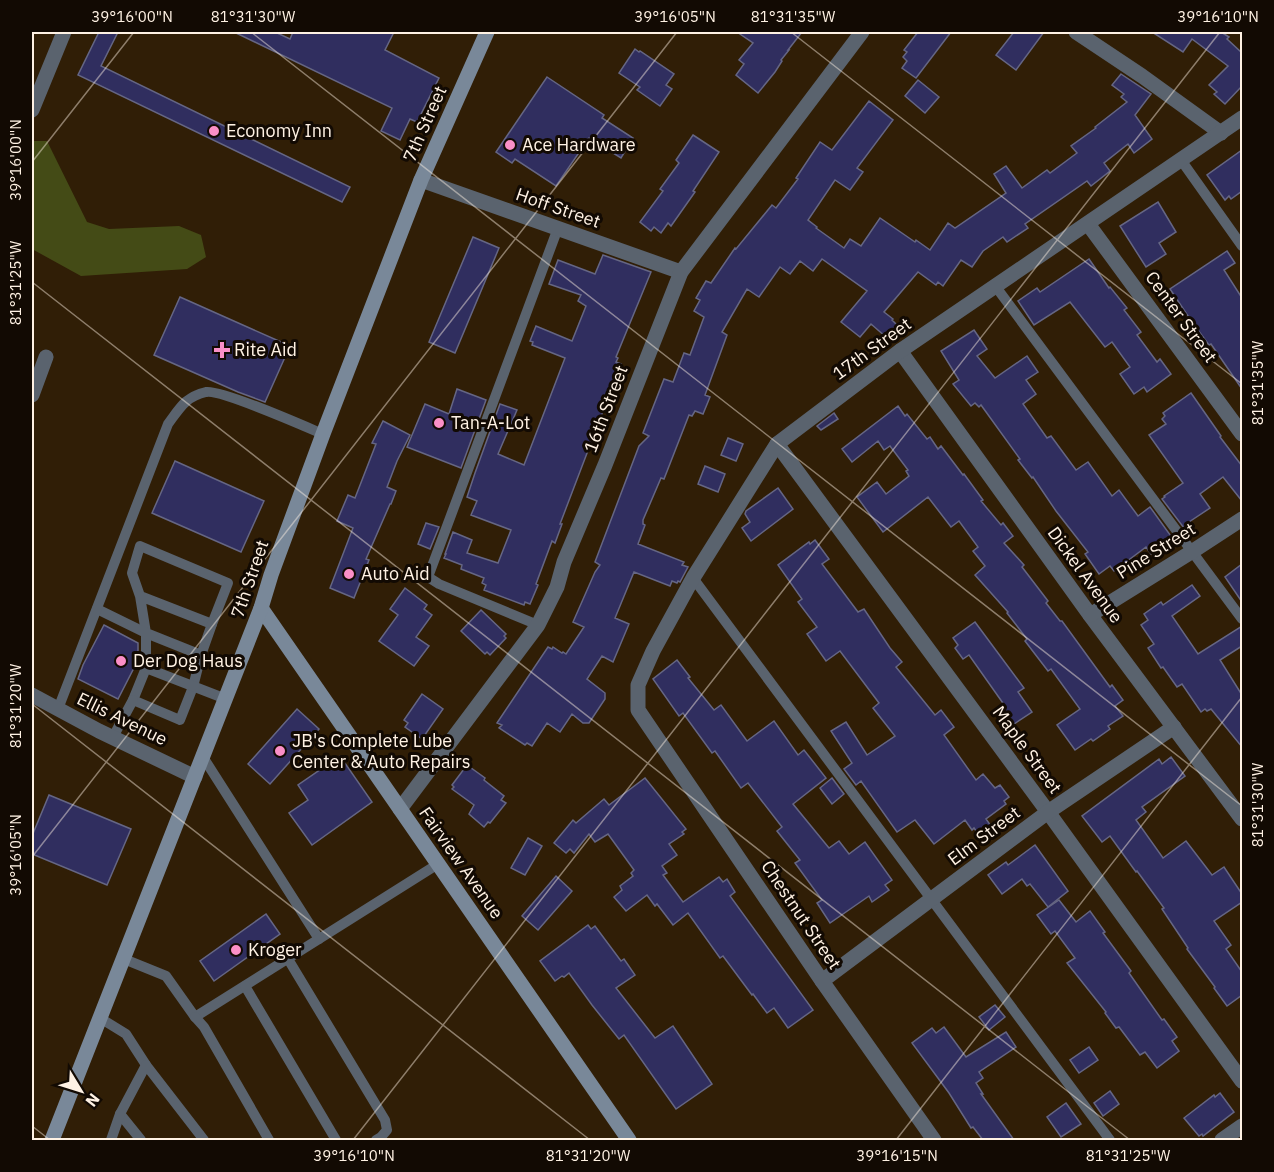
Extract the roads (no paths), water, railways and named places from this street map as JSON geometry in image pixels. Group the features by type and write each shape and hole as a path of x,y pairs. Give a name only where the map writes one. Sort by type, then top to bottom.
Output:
{"main road":[{"name":"7th Street","path":"52,1140 261,608 323,434 421,180 488,32"},
{"name":"Fairview Avenue","path":"261,608 629,1140"}],"street":[{"path":"32,110 64,32"},
{"name":"16th Street","path":"400,809 538,626 557,587 564,562 681,272 862,32"},
{"path":"1076,32 1221,133"},
{"name":"17th Street","path":"639,710 638,684 653,651 693,578 777,444 900,351 1242,118"},
{"name":"Hoff Street","path":"421,180 681,272"},
{"name":"Center Street","path":"1088,224 1242,434"},
{"name":"Dickel Avenue","path":"900,351 1090,615 1242,819"},
{"path":"32,395 46,357"},
{"name":"Maple Street","path":"777,444 1048,812 1242,1081"},
{"name":"Pine Street","path":"1090,615 1242,519"},
{"name":"Ellis Avenue","path":"32,695 195,777"},
{"name":"Chestnut Street","path":"639,710 822,981 934,1140"},
{"name":"Elm Street","path":"822,981 1048,812 1174,727"},
{"path":"1222,1140 1242,1126"}],"lane":[{"path":"1181,160 1242,246"},
{"path":"538,626 439,584 428,577 558,228"},
{"path":"996,287 1242,619"},
{"path":"58,709 168,424 186,400 208,391 228,396 323,434"},
{"path":"113,737 133,700 146,668 146,633 140,597 132,573 140,546 228,584 180,720 133,700"},
{"path":"693,578 1110,1140"},
{"path":"140,597 212,624"},
{"path":"97,609 201,656"},
{"path":"146,668 226,699"},
{"path":"203,757 319,939"},
{"path":"195,1017 438,864"},
{"path":"124,958 166,976 204,1027 269,1140"},
{"path":"288,959 385,1120 387,1130 376,1140"},
{"path":"245,986 336,1140"},
{"path":"100,1018 126,1034 146,1065 204,1140"},
{"path":"111,1140 120,1114 146,1065"},
{"path":"120,1114 141,1140"}],"place":[{"name":"Economy Inn","path":"214,131"},
{"name":"Ace Hardware","path":"510,145"},
{"name":"Rite Aid","path":"222,350"},
{"name":"Tan-A-Lot","path":"439,423"},
{"name":"Auto Aid","path":"349,574"},
{"name":"Der Dog Haus","path":"121,661"},
{"name":"JB's Complete Lube Center & Auto Repairs","path":"280,751"},
{"name":"Kroger","path":"236,950"}]}
